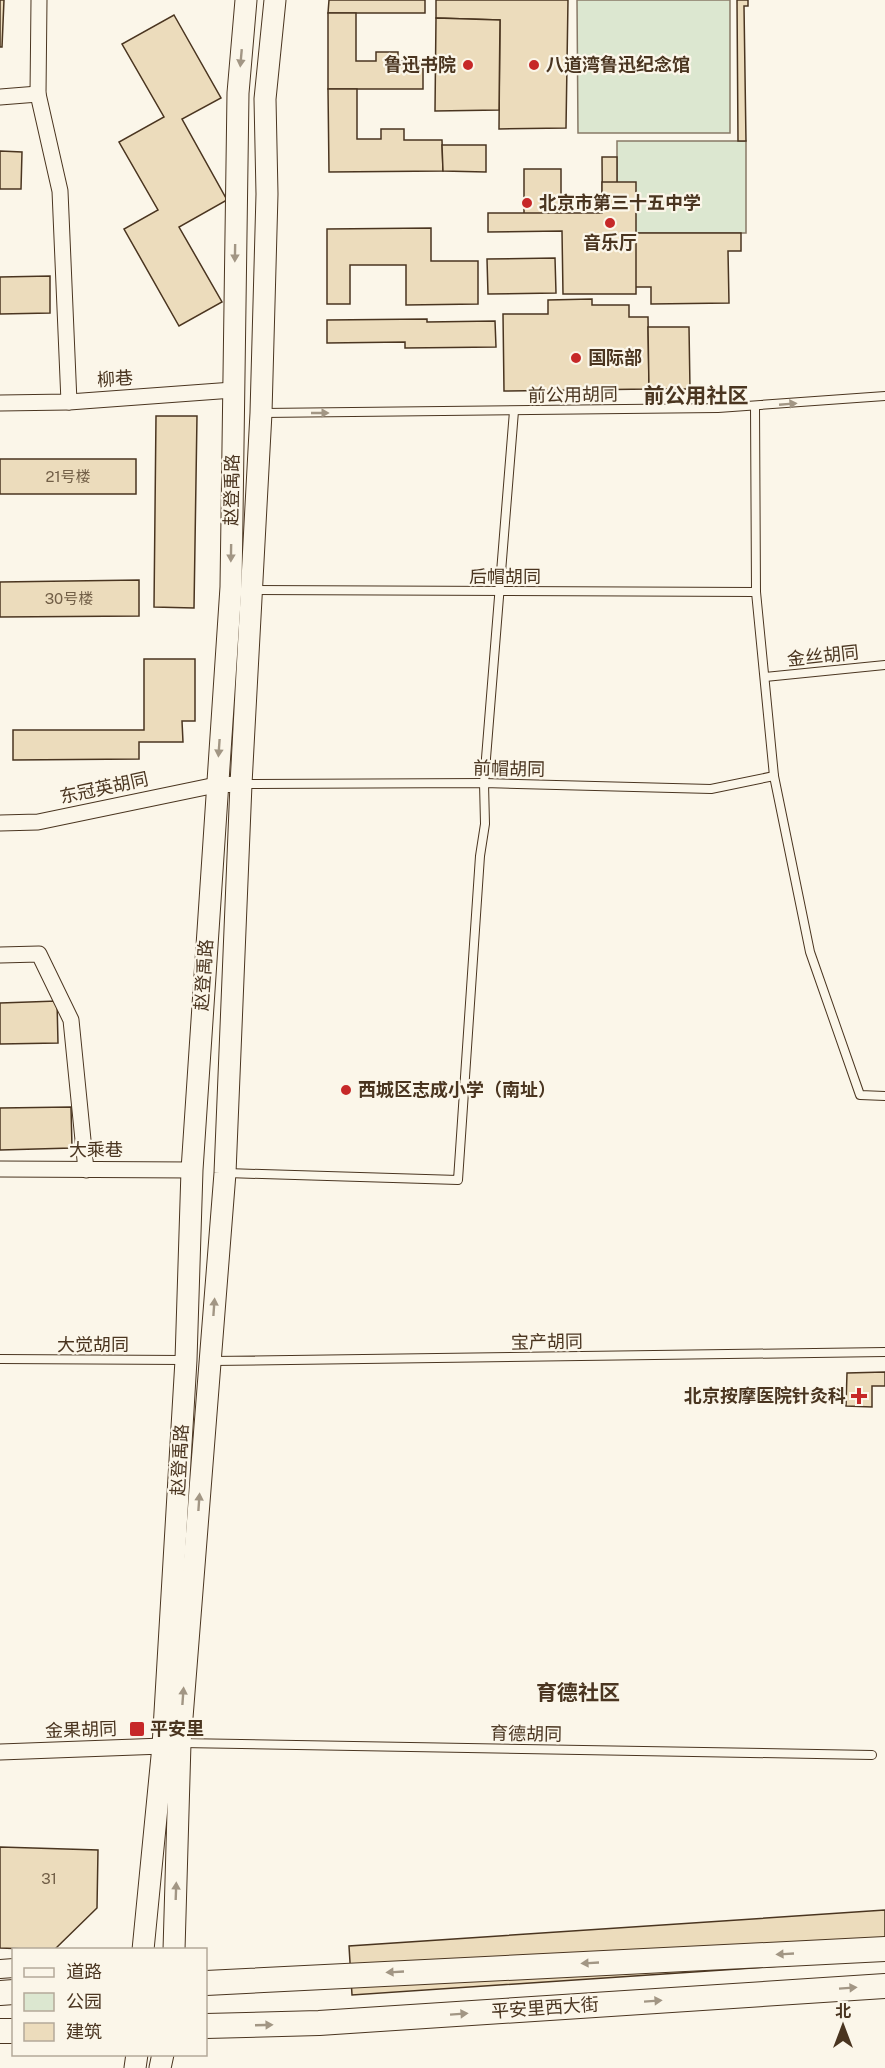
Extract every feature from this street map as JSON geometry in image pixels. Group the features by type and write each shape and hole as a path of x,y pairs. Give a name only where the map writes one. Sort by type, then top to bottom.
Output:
{"main road":[{"name":"赵登禹路","path":"174,1948 171,1745 192,1170 231,587 238,93 246,0"},
{"name":"赵登禹路","path":"143,1948 171,1745 210,1361 225,1173 241,784 261,413 267,194 265,99 275,0"},
{"path":"207,1983 885,1949"},
{"name":"平安里西大街","path":"207,2026 319,2023 885,1986"}],"street":[{"path":"39,0 38,94 60,191 69,402"},
{"path":"0,97 38,94"},
{"name":"柳巷","path":"0,404 69,402 232,390"},
{"name":"东冠英胡同","path":"0,823 38,822 216,785 241,784"},
{"path":"0,955 39,954 71,1020 86,1170"},
{"name":"大乘巷","path":"0,1168 192,1170"},
{"name":"金果胡同","path":"0,1752 171,1745"}],"lane":[{"name":"前公用胡同","path":"261,413 754,406 885,396"},
{"path":"754,406 756,592 774,776 810,952 860,1095 885,1096"},
{"path":"225,1173 458,1180 480,856 485,824 484,783 514,411"},
{"name":"后帽胡同","path":"253,590 756,592"},
{"name":"金丝胡同","path":"765,677 885,665"},
{"name":"前帽胡同","path":"241,784 484,783 711,789 774,776"},
{"name":"宝产胡同","path":"210,1361 885,1352"},
{"name":"大觉胡同","path":"0,1359 186,1360"},
{"name":"育德胡同","path":"171,1745 872,1755"}],"green space":[{"path":"577,0 730,0 730,133 578,133"},
{"path":"617,141 746,141 746,233 617,233"}],"building":[{"path":"0,0 4,0 2,47 0,47"},
{"path":"329,0 425,0 425,13 328,13"},
{"name":"八道湾鲁迅纪念馆","path":"436,0 568,0 566,128 499,129 500,20 436,18"},
{"path":"737,0 748,0 748,6 744,6 746,141 738,141"},
{"path":"328,13 356,13 356,61 376,61 376,52 398,52 398,61 423,61 423,89 328,89"},
{"path":"174,15 221,98 182,119 227,200 179,227 222,302 179,326 124,229 158,210 119,142 164,117 122,44"},
{"name":"鲁迅书院","path":"436,18 500,20 499,110 435,111"},
{"path":"328,89 357,89 357,139 381,139 381,129 404,129 404,140 442,140 443,171 329,172"},
{"path":"442,145 486,145 486,172 443,171"},
{"path":"0,151 22,152 21,189 0,189"},
{"name":"音乐厅","path":"602,157 617,157 617,233 741,233 741,251 728,251 729,303 651,304 651,287 603,287"},
{"path":"524,169 561,169 561,222 524,223"},
{"path":"602,182 636,182 636,294 563,294 562,231 488,232 488,213 602,213"},
{"path":"431,228 431,261 478,261 478,304 406,305 406,265 350,265 350,304 327,304 327,229"},
{"path":"555,258 556,293 488,294 487,259"},
{"path":"50,276 50,313 0,314 0,277"},
{"name":"国际部","path":"592,299 592,305 629,305 629,317 648,317 649,389 504,391 503,314 548,314 548,300"},
{"path":"427,319 427,322 495,321 496,347 405,348 405,342 327,343 327,320"},
{"path":"648,327 689,327 690,389 649,389"},
{"path":"156,416 197,416 194,608 154,607"},
{"path":"0,459 136,459 136,494 0,494"},
{"path":"139,580 139,616 0,617 0,582"},
{"path":"144,659 195,659 195,721 182,721 183,742 139,742 139,759 13,760 13,730 144,730"},
{"path":"57,1001 58,1043 0,1044 0,1003"},
{"path":"71,1107 72,1148 0,1150 0,1108"},
{"name":"北京按摩医院针灸科","path":"885,1372 885,1386 872,1386 872,1407 846,1406 847,1373"},
{"path":"0,1847 98,1850 97,1908 56,1948 0,1948"},
{"path":"885,1910 885,1959 352,1995 349,1946"}],"place":[{"name":"鲁迅书院","path":"468,65"},
{"name":"八道湾鲁迅纪念馆","path":"534,65"},
{"name":"北京市第三十五中学","path":"527,203"},
{"name":"音乐厅","path":"610,223"},
{"name":"国际部","path":"576,358"},
{"name":"西城区志成小学（南址）","path":"346,1090"},
{"name":"北京按摩医院针灸科","path":"859,1396"},
{"name":"平安里","path":"137,1729"}],"district":[{"name":"前公用社区","path":"696,396"},
{"name":"育德社区","path":"578,1693"}]}
